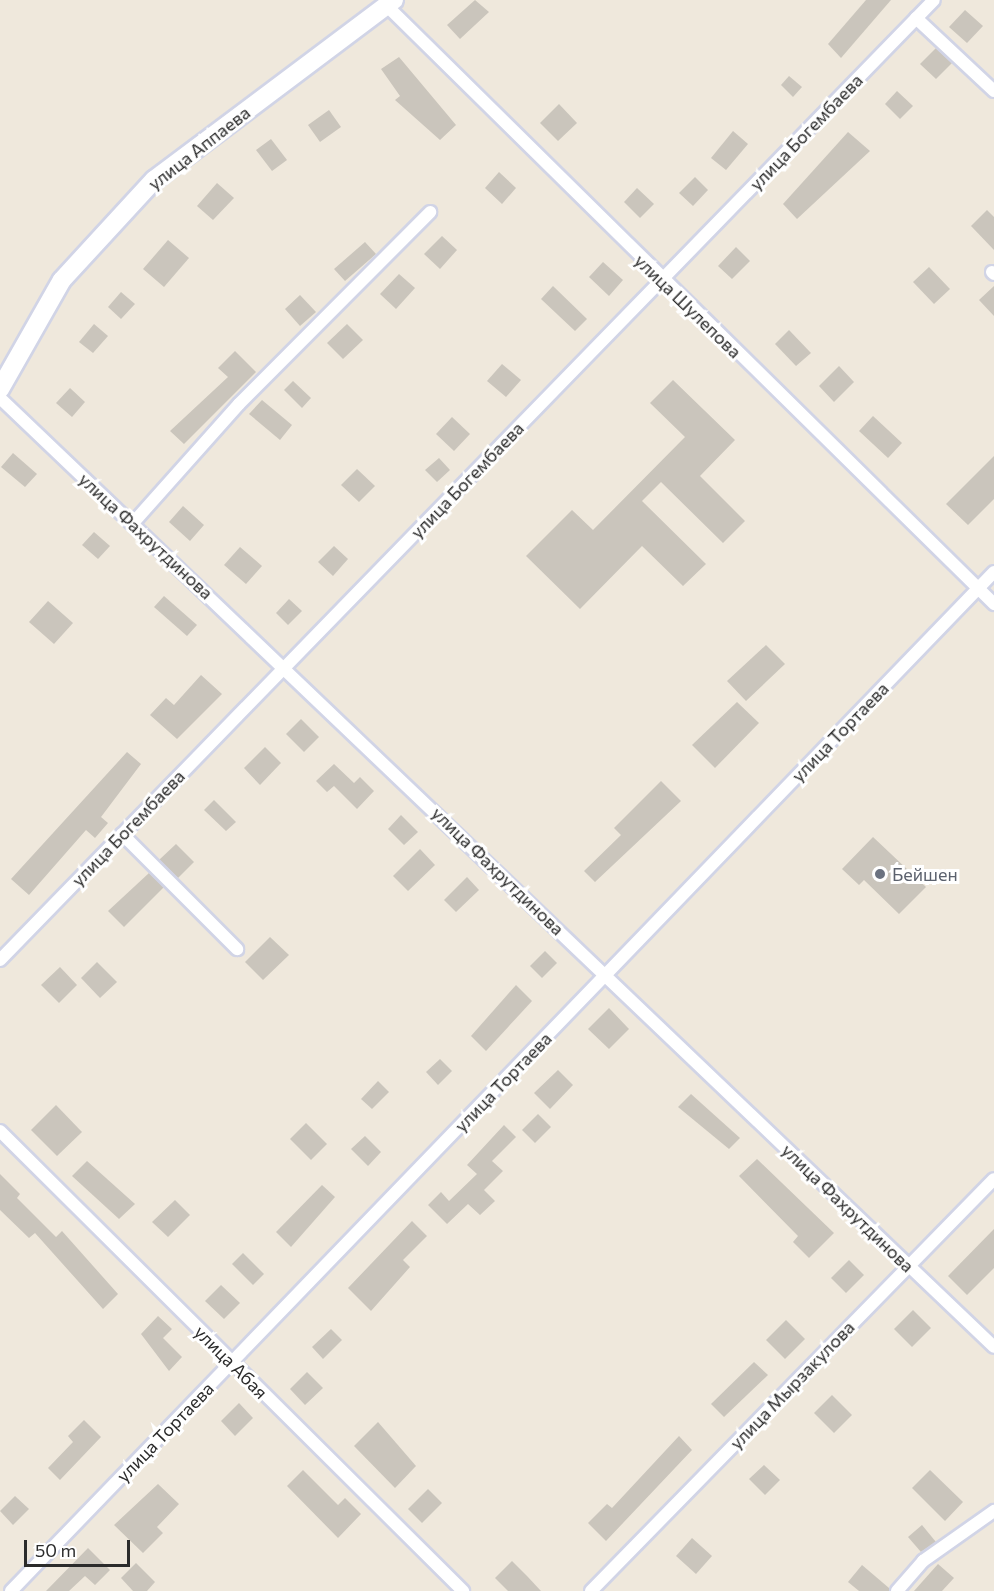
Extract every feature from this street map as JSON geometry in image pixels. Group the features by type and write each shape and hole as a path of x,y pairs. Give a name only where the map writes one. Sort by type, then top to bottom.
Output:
{"main road":[{"name":"улица Аппаева","path":"0,389 62,279 154,180 390,3"}],"street":[{"name":"улица Богембаева","path":"0,960 934,0"},
{"name":"улица Шулепова","path":"390,3 661,280 994,604"},
{"path":"916,18 994,91"},
{"path":"133,523 239,404 430,212"},
{"name":"улица Фахрутдинова","path":"0,398 285,667 994,1347"},
{"name":"улица Тортаева","path":"12,1591 994,573"},
{"path":"122,834 237,949"},
{"name":"улица Абая","path":"0,1131 463,1591"},
{"name":"улица Мырзакулова","path":"591,1591 994,1179"},
{"path":"897,1591 923,1561 994,1511"}],"building":[{"path":"475,0 489,12 460,39 447,25"},
{"path":"866,0 891,0 841,58 828,44"},
{"path":"965,10 983,26 967,43 949,27"},
{"path":"936,48 952,63 936,79 920,64"},
{"path":"399,57 456,125 440,140 395,100 400,96 381,69"},
{"path":"789,76 802,87 793,97 781,85"},
{"path":"897,91 913,106 900,119 885,104"},
{"path":"559,104 577,123 558,141 540,123"},
{"path":"329,110 341,127 320,142 308,125"},
{"path":"733,131 748,144 726,170 711,158"},
{"path":"848,132 870,151 797,219 783,204"},
{"path":"271,139 287,160 272,171 256,150"},
{"path":"499,172 516,188 502,204 485,188"},
{"path":"695,177 708,190 693,206 679,193"},
{"path":"217,183 234,198 213,220 197,206"},
{"path":"637,188 654,204 640,218 624,202"},
{"path":"987,210 994,217 994,250 971,226"},
{"path":"442,236 457,250 440,269 424,254"},
{"path":"168,240 189,258 164,287 143,269"},
{"path":"365,242 376,254 345,281 334,269"},
{"path":"736,247 750,261 732,279 718,266"},
{"path":"603,262 623,280 609,296 589,277"},
{"path":"929,267 950,289 934,304 913,282"},
{"path":"399,274 415,288 396,309 380,294"},
{"path":"553,286 587,319 575,331 541,299"},
{"path":"994,286 994,316 979,300"},
{"path":"121,292 135,304 121,319 108,307"},
{"path":"300,295 316,312 300,326 285,309"},
{"path":"94,324 108,336 93,353 79,342"},
{"path":"347,324 363,340 343,359 327,343"},
{"path":"789,330 811,353 796,366 775,344"},
{"path":"235,351 256,372 184,444 170,431 228,377 218,368"},
{"path":"502,364 521,380 506,397 487,381"},
{"path":"839,366 854,382 834,402 819,386"},
{"path":"673,380 735,440 700,476 745,521 723,543 661,482 642,501 706,564 683,586 642,546 580,609 526,556 572,510 593,530 685,437 650,403"},
{"path":"293,381 311,398 302,408 284,390"},
{"path":"70,388 85,402 72,417 56,403"},
{"path":"262,400 292,425 280,440 249,414"},
{"path":"873,416 902,443 888,458 859,431"},
{"path":"452,417 470,434 454,451 436,434"},
{"path":"13,453 37,474 25,487 1,467"},
{"path":"994,456 994,499 968,525 946,504"},
{"path":"439,458 450,470 437,482 425,470"},
{"path":"357,469 375,486 359,502 341,485"},
{"path":"183,506 204,525 190,541 169,522"},
{"path":"94,532 110,546 98,559 82,545"},
{"path":"334,546 348,559 333,576 318,562"},
{"path":"240,547 262,566 246,584 224,565"},
{"path":"164,596 197,625 187,636 154,607"},
{"path":"289,599 302,611 288,625 276,613"},
{"path":"48,601 73,623 54,644 29,622"},
{"path":"766,645 785,664 746,701 727,681"},
{"path":"201,675 222,694 177,739 150,715 166,698 174,705"},
{"path":"737,702 759,723 715,768 692,745"},
{"path":"301,719 319,737 304,752 286,734"},
{"path":"265,747 281,763 260,785 244,768"},
{"path":"127,752 141,764 101,817 108,823 95,838 86,830 29,895 11,879"},
{"path":"334,764 354,783 360,777 374,791 357,809 334,786 327,792 316,781"},
{"path":"661,781 681,801 595,882 584,871 621,835 614,828"},
{"path":"214,800 236,822 226,831 204,810"},
{"path":"401,815 418,832 404,845 388,829"},
{"name":"Бейшен","path":"873,837 926,887 899,914 864,880 859,885 842,869"},
{"path":"176,844 194,862 178,878 159,860"},
{"path":"420,849 435,865 408,891 393,876"},
{"path":"149,873 164,887 124,927 108,911"},
{"path":"467,877 479,890 456,912 444,900"},
{"path":"270,937 289,955 263,980 245,962"},
{"path":"545,951 557,963 542,978 530,966"},
{"path":"97,962 117,982 100,998 81,978"},
{"path":"60,967 77,985 59,1003 41,985"},
{"path":"516,985 532,1001 486,1051 471,1036"},
{"path":"609,1008 629,1029 609,1049 588,1029"},
{"path":"440,1059 452,1071 438,1085 426,1072"},
{"path":"558,1070 573,1085 550,1109 534,1093"},
{"path":"378,1081 389,1092 372,1109 361,1099"},
{"path":"691,1094 740,1138 729,1149 678,1107"},
{"path":"56,1105 82,1132 57,1156 31,1130"},
{"path":"538,1114 551,1127 535,1143 522,1130"},
{"path":"306,1123 327,1144 311,1160 290,1139"},
{"path":"504,1125 516,1137 492,1161 503,1171 484,1190 495,1201 480,1215 468,1204 447,1224 428,1205 441,1192 449,1201 477,1174 467,1165"},
{"path":"365,1136 381,1152 368,1166 351,1149"},
{"path":"757,1159 834,1233 809,1258 793,1242 798,1236 739,1176"},
{"path":"87,1161 135,1204 119,1219 72,1176"},
{"path":"0,1174 20,1194 17,1198 56,1237 62,1231 118,1294 103,1309 35,1233 29,1238 0,1210"},
{"path":"322,1185 335,1197 291,1247 276,1232"},
{"path":"175,1200 190,1215 168,1237 152,1222"},
{"path":"412,1221 427,1236 403,1260 410,1267 371,1311 348,1288"},
{"path":"994,1229 994,1268 967,1295 948,1276"},
{"path":"243,1253 264,1274 253,1285 232,1264"},
{"path":"849,1260 864,1275 846,1293 831,1278"},
{"path":"221,1285 240,1303 224,1319 205,1301"},
{"path":"913,1310 931,1328 912,1347 894,1329"},
{"path":"158,1316 172,1329 163,1338 182,1357 169,1371 141,1334"},
{"path":"786,1320 805,1339 785,1359 766,1340"},
{"path":"331,1329 342,1340 323,1359 312,1347"},
{"path":"754,1362 768,1375 724,1417 711,1404"},
{"path":"307,1372 323,1388 305,1405 290,1389"},
{"path":"832,1395 852,1415 834,1433 814,1413"},
{"path":"239,1403 253,1418 235,1436 221,1421"},
{"path":"84,1420 101,1437 60,1480 48,1468 73,1442 68,1436"},
{"path":"378,1422 416,1466 395,1488 354,1446"},
{"path":"679,1436 692,1450 606,1541 588,1523 607,1504 612,1508"},
{"path":"764,1465 780,1480 765,1495 749,1479"},
{"path":"303,1470 338,1505 345,1498 361,1514 338,1538 287,1486"},
{"path":"930,1470 963,1502 945,1521 912,1488"},
{"path":"158,1484 179,1504 157,1527 163,1533 143,1553 114,1525"},
{"path":"428,1489 442,1503 422,1523 408,1509"},
{"path":"15,1496 29,1509 13,1525 0,1511"},
{"path":"922,1525 936,1542 921,1552 908,1537"},
{"path":"692,1538 712,1556 696,1574 676,1556"},
{"path":"88,1548 110,1570 95,1585 85,1576 69,1591 46,1591"},
{"path":"512,1561 541,1591 508,1591 495,1578"},
{"path":"136,1563 155,1582 147,1591 133,1591 121,1578"},
{"path":"938,1564 954,1578 942,1591 914,1591"},
{"path":"862,1565 889,1588 889,1591 859,1591 848,1582"}],"place":[{"name":"Бейшен","path":"880,874"}]}
